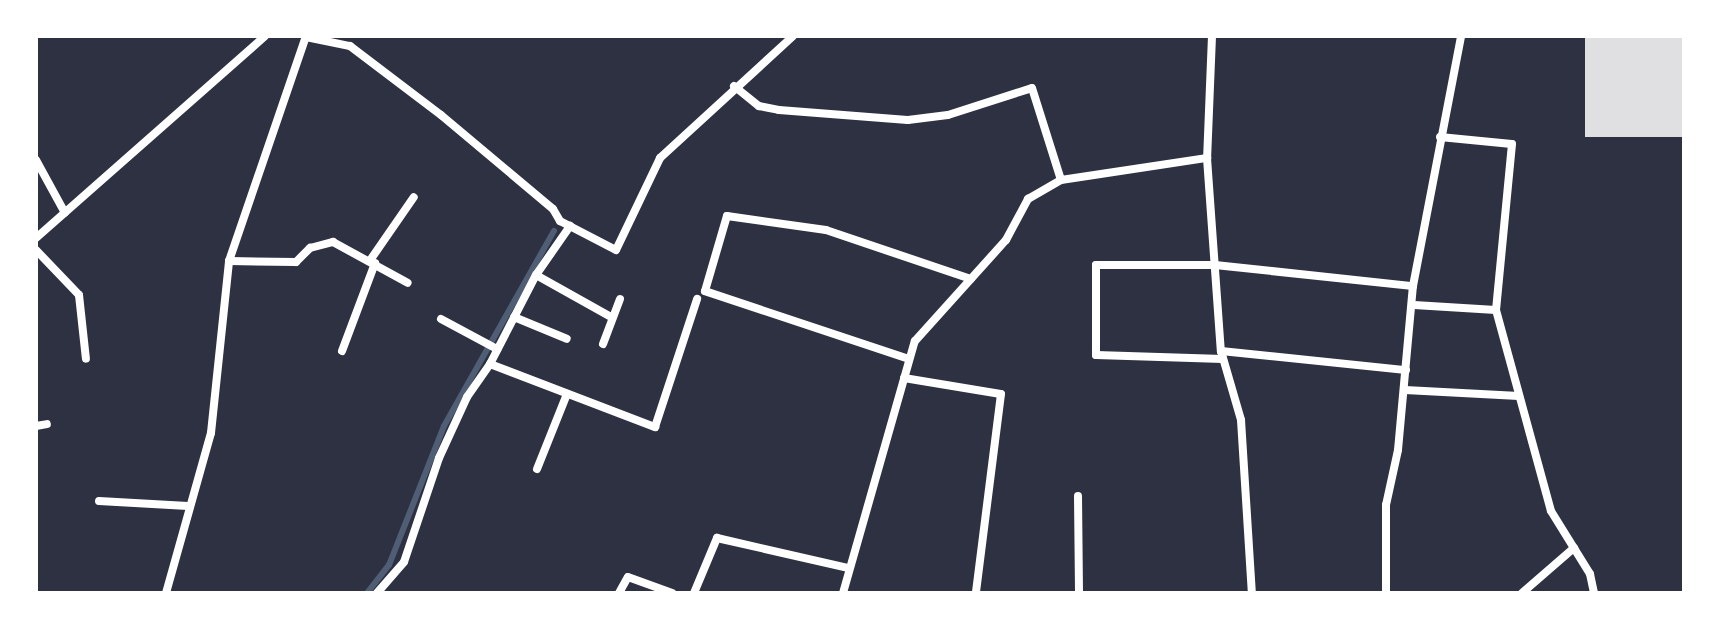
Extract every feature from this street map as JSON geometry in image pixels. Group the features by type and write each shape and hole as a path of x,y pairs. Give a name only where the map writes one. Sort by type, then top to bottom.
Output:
{"street":[{"path":"36,238 265,36"},
{"path":"166,593 211,433 229,261 306,36 350,46 570,226 616,250 660,158 734,86 793,36"},
{"path":"1212,36 1207,158 1222,355 1241,420 1252,593"},
{"path":"1386,593 1386,505 1405,390 1414,305 1413,286 1461,36"},
{"path":"734,86 759,106 779,110 908,120 948,115 1032,88 1061,180"},
{"path":"1440,137 1512,144 1496,310 1551,511 1590,574 1594,593"},
{"path":"843,593 915,341 1006,240 1028,199 1061,180 1207,158"},
{"path":"36,160 65,213"},
{"path":"342,351 373,261 414,197"},
{"path":"909,359 705,291 727,216 826,230 971,279"},
{"path":"377,593 404,562 439,458 467,397 490,364 494,348 536,275 570,226"},
{"path":"229,261 296,262 310,248 333,242 373,261 408,283"},
{"path":"36,250 79,295 86,359"},
{"path":"1406,370 1222,355 1096,355 1096,265 1215,265 1413,286"},
{"path":"536,275 611,317"},
{"path":"603,344 620,299"},
{"path":"490,364 655,427 697,299"},
{"path":"1414,305 1496,310"},
{"path":"514,317 567,339"},
{"path":"441,319 494,348"},
{"path":"904,378 1001,394 976,593"},
{"path":"1405,390 1519,396"},
{"path":"537,469 567,394"},
{"path":"36,426 47,424"},
{"path":"1078,496 1079,593"},
{"path":"99,501 188,506"},
{"path":"694,593 717,538 848,568"},
{"path":"1522,593 1574,548"},
{"path":"619,593 628,577 672,593"}],"building":[{"path":"1585,36 1684,36 1684,137 1585,137"}],"waterway":[{"path":"367,593 389,565 444,426 554,231"}]}
